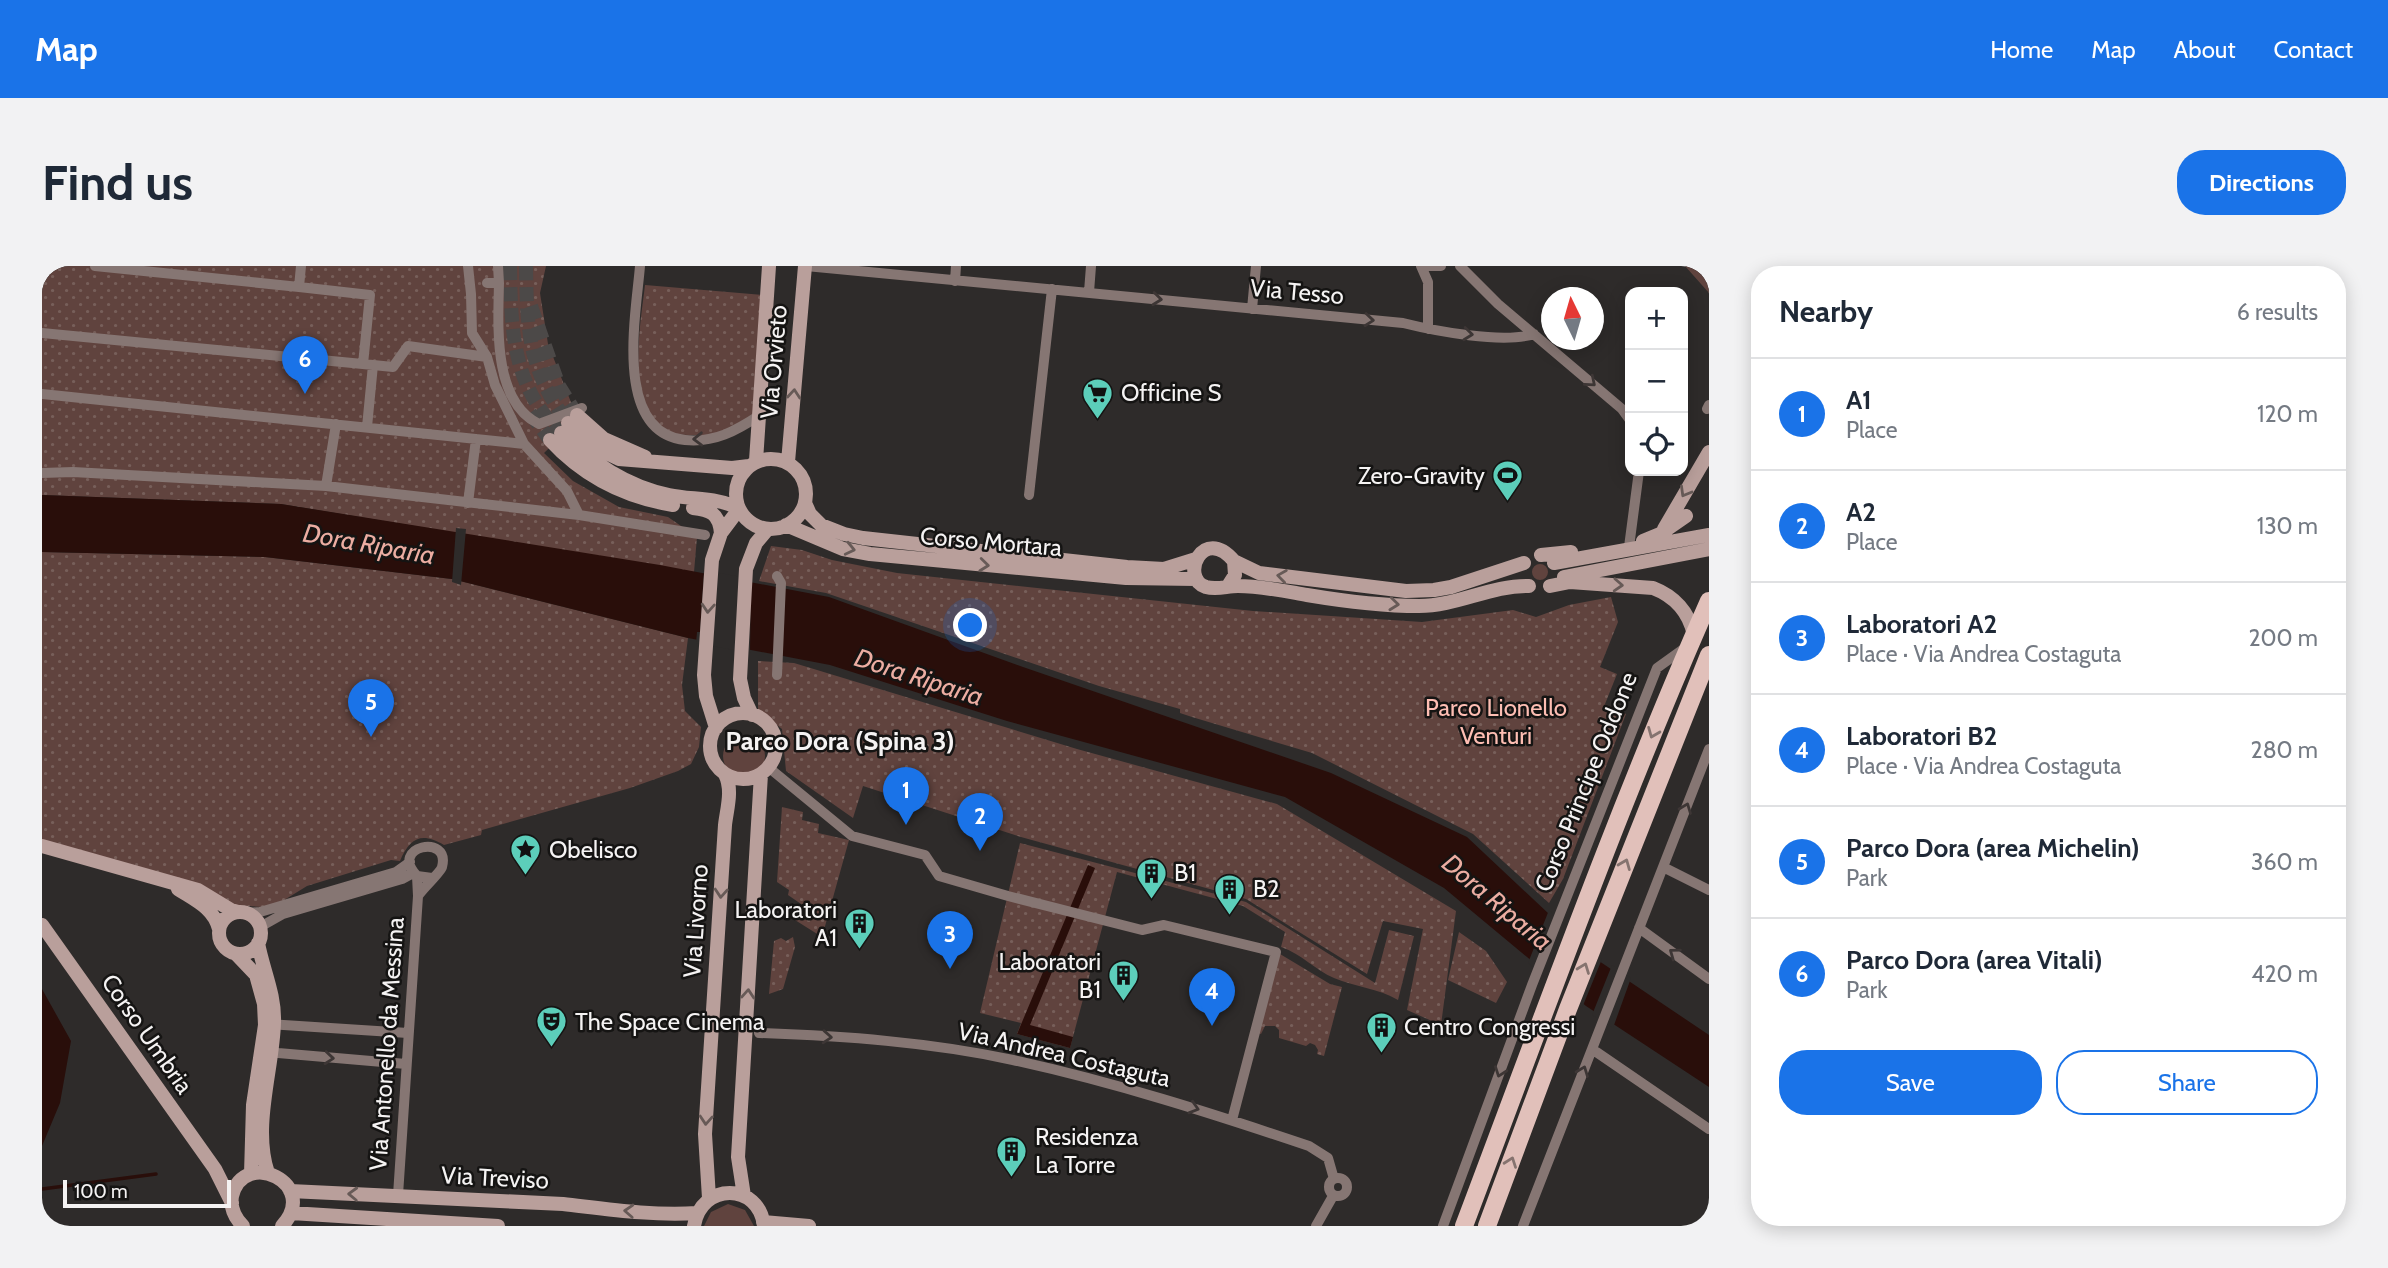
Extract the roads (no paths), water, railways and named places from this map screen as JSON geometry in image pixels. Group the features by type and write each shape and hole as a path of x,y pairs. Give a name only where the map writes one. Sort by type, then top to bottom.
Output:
{"main road":[{"name":"Via Orvieto","path":"752,464 760,415 769,266"},
{"name":"Via Orvieto","path":"788,462 805,266"},
{"path":"567,424 598,449 620,459 732,468 774,457 788,462 802,478 806,505 798,517 786,525 767,530 756,542 746,569 740,661 741,689 752,715"},
{"path":"567,424 595,463 617,478 669,495 726,503 739,509 751,522 767,530"},
{"path":"567,424 584,471 609,486 642,499 711,511 718,518 721,533"},
{"path":"1662,532 1709,452"},
{"path":"716,728 706,696 705,656 712,560 721,533 739,509 736,489 739,480 752,464"},
{"name":"Corso Mortara","path":"806,505 810,514 821,524 844,534 886,542 1127,568 1164,569 1196,559"},
{"path":"1528,586 1522,576 1524,564 1530,557 1629,547 1662,532 1686,516"},
{"name":"Corso Mortara","path":"786,525 843,549 870,554 1126,578 1196,579"},
{"path":"1555,563 1709,535"},
{"path":"1524,564 1451,587 1406,591 1259,573 1234,561 1216,548 1207,550 1196,559 1194,569 1196,579 1208,588 1247,586 1335,599 1422,606 1457,602 1515,586 1542,590 1553,582 1709,549"},
{"path":"1541,555 1547,556 1555,563"},
{"path":"1228,586 1235,575 1234,561"},
{"path":"1553,582 1555,563"},
{"path":"1553,582 1653,588 1665,593 1676,601 1689,619 1692,640"},
{"name":"Corso Principe Oddone","path":"1464,1226 1549,996 1709,601"},
{"path":"1487,1226 1568,1009 1709,655"},
{"path":"744,1196 738,1168 738,1150 765,771 775,751 773,734 763,720 752,715 731,716 716,728 712,736 711,753 716,767 725,774 744,779 765,771"},
{"name":"Via Livorno","path":"709,1198 705,1134 729,794 725,774"},
{"path":"42,846 198,890 230,910 253,916 259,935 252,950 236,954 227,949 221,943 214,916 205,907 167,883"},
{"path":"219,929 229,914 243,912"},
{"name":"Corso Umbria","path":"42,925 215,1169 235,1218"},
{"name":"Corso Umbria","path":"259,935 272,992 263,1127 263,1153 268,1173"},
{"name":"Corso Umbria","path":"236,954 256,975 270,1024"},
{"name":"Corso Umbria","path":"235,1218 237,1186 248,1176 253,1105 267,1050"},
{"path":"215,1169 248,1176 268,1173 285,1182 292,1198 291,1213 282,1226"},
{"name":"Via Treviso","path":"290,1191 563,1204 695,1220"},
{"path":"695,1220 709,1198 725,1193 744,1196 757,1206 764,1224 809,1226"},
{"name":"Via Treviso","path":"291,1213 498,1226"}],"street":[{"path":"95,266 370,295 367,427"},
{"path":"299,287 301,266"},
{"path":"468,266 472,333 487,357 495,385 524,444 567,491 579,515"},
{"path":"498,266 493,283 500,359 509,388 525,418 539,424 567,424"},
{"name":"Via Orvieto","path":"640,266 633,360 637,397 649,419 665,434 694,441 724,435 741,428 760,415"},
{"name":"Via Tesso","path":"805,266 1403,323 1427,329 1516,337 1534,334"},
{"path":"955,281 956,266"},
{"path":"1089,292 1091,266"},
{"path":"1252,309 1256,266"},
{"path":"1421,266 1428,282 1427,329"},
{"path":"1427,266 1441,266"},
{"path":"1460,266 1487,294 1625,413"},
{"name":"Corso Mortara","path":"1029,495 1052,289"},
{"path":"42,332 393,367 408,346 487,357"},
{"path":"42,394 524,444"},
{"path":"326,486 336,424"},
{"path":"468,503 476,439"},
{"path":"42,473 73,472 326,486 579,515 705,536"},
{"path":"1629,547 1638,476"},
{"path":"777,576 781,583 777,675"},
{"name":"Corso Principe Oddone","path":"1443,1226 1532,985 1657,668 1692,640"},
{"path":"1523,1226 1709,749"},
{"path":"765,771 852,836 925,855 939,876 1104,922 1142,930 1164,925 1276,952 1232,1120"},
{"path":"243,912 260,912 392,873 413,870 432,878 443,866 441,855 433,847 417,848 411,857 413,870"},
{"path":"1663,867 1709,890"},
{"path":"259,935 283,914 402,880 413,870"},
{"name":"Via Antonello da Messina","path":"398,1195 418,896 413,870"},
{"name":"Via Antonello da Messina","path":"418,896 432,878"},
{"path":"1639,928 1709,979"},
{"path":"270,1024 408,1033"},
{"name":"Via Andrea Costaguta","path":"759,1033 886,1042 1011,1060 1119,1086 1317,1149 1328,1158 1334,1179 1329,1186 1333,1196 1316,1226"},
{"path":"1592,1049 1709,1129"},
{"path":"267,1050 406,1064"}],"water":[{"name":"Dora Riparia","path":"42,495 281,504 660,565 829,597 1331,773 1467,837 1599,961 1709,1035 1709,1087 1586,1006 1444,888 1285,797 1007,721 830,665 688,638 452,579 265,557 42,552"},
{"path":"1088,865 1095,868 1030,1025 1073,1037 1070,1048 1017,1034"},
{"path":"42,989 71,1041 60,1103 42,1146"}],"waterway":[{"path":"42,1189 156,1174"}],"tunnel":[{"path":"510,266 514,334 524,377 532,396 561,433"},
{"path":"526,266 527,310 532,349 545,385 568,423"},
{"path":"531,306 559,386 577,415"},
{"path":"530,413 550,440"}],"place":[{"name":"Parco Dora (area Vitali)","path":"305,394"},
{"name":"Officine S","path":"1098,420"},
{"name":"Zero-Gravity","path":"1508,503"},
{"name":"Parco Dora (area Michelin)","path":"371,737"},
{"name":"A1","path":"906,825"},
{"name":"A2","path":"980,851"},
{"name":"Obelisco","path":"526,877"},
{"name":"B1","path":"1151,900"},
{"name":"B2","path":"1230,916"},
{"name":"Laboratori A1","path":"860,951"},
{"name":"Laboratori A2","path":"950,969"},
{"name":"Laboratori B1","path":"1124,1003"},
{"name":"Laboratori B2","path":"1212,1026"},
{"name":"The Space Cinema","path":"552,1049"},
{"name":"Centro Congressi","path":"1381,1054"},
{"name":"Residenza La Torre","path":"1012,1178"}],"district":[{"name":"Parco Dora (Spina 3)","path":"840,741"}],"park label":[{"name":"Parco Lionello Venturi","path":"1496,722"}]}
